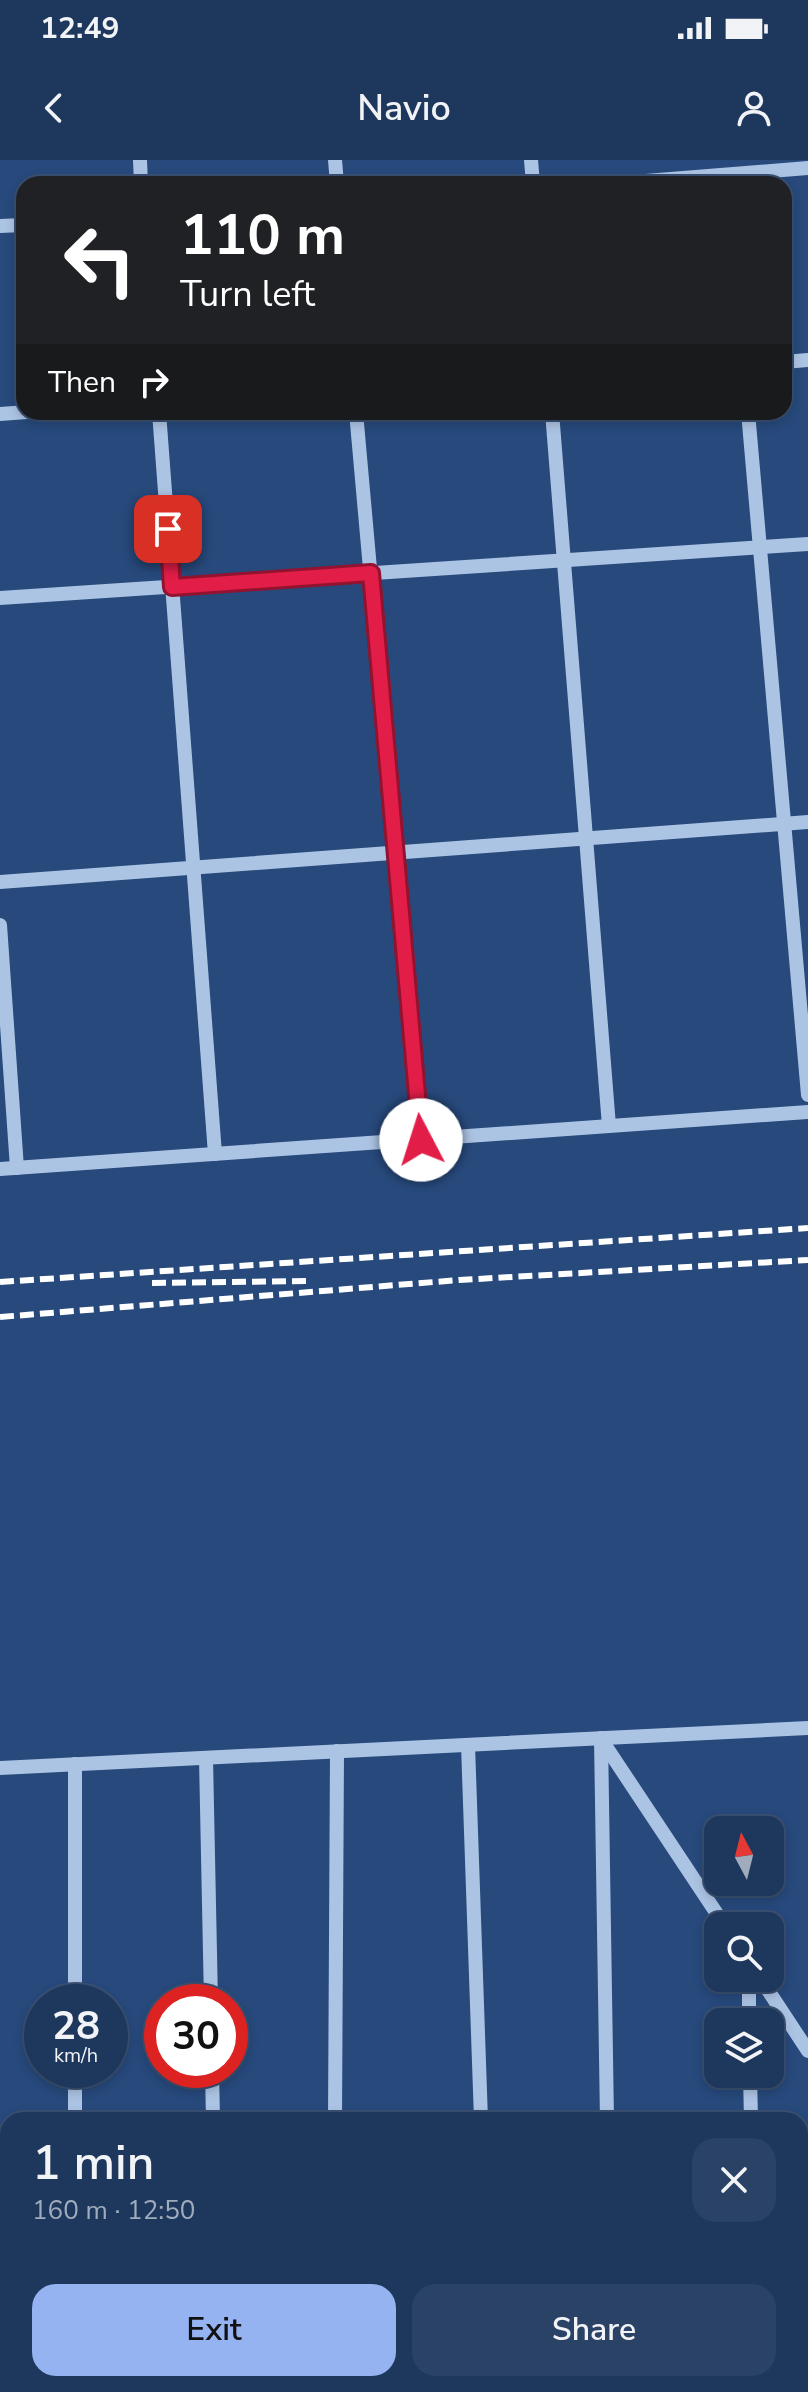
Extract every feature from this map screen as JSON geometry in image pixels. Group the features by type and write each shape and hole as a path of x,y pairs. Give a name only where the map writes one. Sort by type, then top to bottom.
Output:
{"street":[{"path":"755,176 808,168"},
{"path":"160,420 215,1154"},
{"path":"357,420 421,1140"},
{"path":"553,420 609,1126"},
{"path":"749,420 808,1095"},
{"path":"0,598 808,544"},
{"path":"0,882 808,822"},
{"path":"0,925 17,1168"},
{"path":"0,1169 808,1112"},
{"path":"0,1768 808,1728"},
{"path":"601,1738 716,1912"},
{"path":"601,1738 607,2112"},
{"path":"468,1745 481,2112"},
{"path":"335,2112 337,1751"},
{"path":"206,1758 211,1984"},
{"path":"75,1764 75,1984"},
{"path":"769,1992 808,2051"},
{"path":"75,2088 75,2112"},
{"path":"212,2088 213,2112"},
{"path":"750,2088 751,2112"}],"railway":[{"path":"0,1282 808,1228"},
{"path":"0,1317 459,1280 808,1260"},
{"path":"152,1283 312,1281"}],"route":[{"path":"168,529 172,587 371,573 421,1140"}]}
